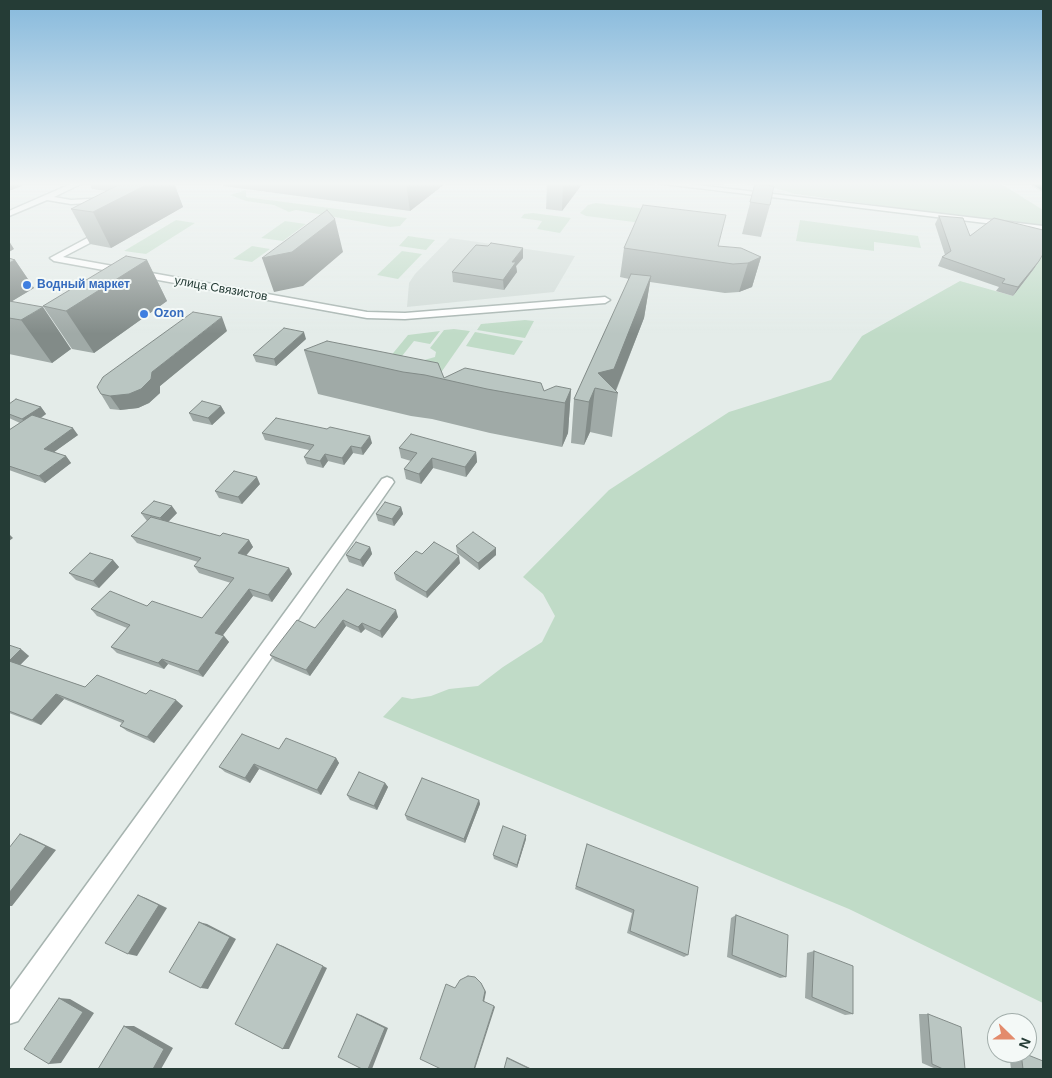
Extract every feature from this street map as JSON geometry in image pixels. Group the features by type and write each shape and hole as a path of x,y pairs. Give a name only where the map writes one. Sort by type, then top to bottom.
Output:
{"street":[{"name":"улица Связистов","path":"101,233 54,258 367,315 405,316 605,300"},
{"path":"9,1012 387,482"}],"shaded area":[{"path":"450,238 575,256 554,292 407,307 409,283 415,274"}],"green space":[{"path":"154,233 179,233 146,254 124,251"},
{"path":"268,233 293,233 283,241 261,238"},
{"path":"797,233 898,233 918,236 921,248 874,242 874,251 796,241"},
{"path":"408,236 435,240 426,250 399,246"},
{"path":"252,246 270,249 252,262 233,259"},
{"path":"402,251 422,254 398,279 377,275"},
{"path":"1043,252 1043,1003 849,909 383,717 402,697 412,699 431,696 449,689 478,686 542,642 555,616 543,594 523,577 609,490 729,412 831,380 862,336 960,281 1013,296 1033,270"},
{"path":"525,320 534,321 525,338 477,330 481,324"},
{"path":"444,330 470,331 440,374 421,361 435,357 436,352 430,348"},
{"path":"440,331 430,344 414,341 398,361 385,363 408,335"},
{"path":"475,332 523,341 514,355 466,346"}],"building":[{"path":"295,233 316,233 292,252 262,258"},
{"path":"630,233 721,233 718,246 741,248 761,257 748,263 733,264 624,248"},
{"path":"945,233 969,233 970,236 974,233 1043,233 1043,254 1018,287 1002,283 1005,279 942,257 951,251"},
{"path":"491,243 523,248 512,262 516,262 503,280 452,272 476,245 488,246"},
{"path":"126,256 147,260 66,311 43,306"},
{"path":"631,274 651,276 614,369 598,373 618,393 595,388 589,402 574,399"},
{"path":"9,301 43,307 21,320 9,318"},
{"path":"193,312 222,317 152,372 151,379 141,389 129,394 110,396 101,394 97,387 103,377"},
{"path":"284,328 304,332 274,359 253,355"},
{"path":"327,341 438,363 444,378 465,368 541,383 544,391 556,386 571,389 565,403 403,372 304,350"},
{"path":"16,399 41,407 22,419 9,414 9,404"},
{"path":"202,401 221,406 208,418 189,413"},
{"path":"32,415 73,428 44,449 66,456 39,476 9,466 9,430"},
{"path":"276,418 370,436 361,448 351,446 342,458 325,454 320,461 304,457 314,445 262,433"},
{"path":"411,434 476,452 465,467 432,458 419,474 404,469 417,453 399,448"},
{"path":"234,471 257,477 238,497 215,491"},
{"path":"154,501 172,506 160,518 141,513"},
{"path":"385,502 401,507 392,519 376,514"},
{"path":"151,517 220,536 223,533 249,540 238,553 289,568 268,595 249,589 215,633 224,636 198,671 162,659 158,663 111,647 130,625 91,609 110,591 147,606 152,601 202,618 234,578 194,566 201,558 131,536"},
{"path":"473,532 496,548 478,563 456,546"},
{"path":"356,542 370,547 360,560 346,555"},
{"path":"434,542 459,556 426,592 394,573 416,551 422,554"},
{"path":"90,553 113,560 93,581 69,573"},
{"path":"347,589 396,610 380,631 362,623 358,627 343,620 306,670 270,655 297,620 315,628"},
{"path":"9,645 21,649 9,661"},
{"path":"9,661 85,687 97,675 146,694 150,690 176,700 147,737 120,726 124,721 56,694 32,720 9,711"},
{"path":"242,734 279,749 286,738 336,758 317,790 254,764 245,778 219,767"},
{"path":"359,772 385,783 374,806 347,795"},
{"path":"422,778 479,800 464,839 405,815"},
{"path":"503,826 526,835 517,865 493,855"},
{"path":"20,834 46,846 9,893 9,848"},
{"path":"587,844 698,887 688,955 630,931 634,910 576,886"},
{"path":"138,895 159,905 128,954 105,943"},
{"path":"736,915 788,935 786,977 732,955"},
{"path":"199,922 230,937 201,988 169,972"},
{"path":"277,944 323,966 283,1049 235,1024"},
{"path":"814,951 853,966 853,1014 812,997"},
{"path":"468,976 475,977 481,983 485,991 483,1001 494,1006 474,1069 441,1069 420,1059 446,984 455,988 460,980"},
{"path":"59,998 83,1012 49,1064 24,1049"},
{"path":"357,1014 385,1028 368,1069 362,1069 338,1057"},
{"path":"928,1014 961,1027 965,1069 943,1069 932,1064"},
{"path":"124,1026 164,1049 153,1069 98,1069"},
{"path":"507,1058 530,1069 504,1069"},
{"path":"1037,1059 1043,1061 1043,1069 1023,1069 1022,1063 1037,1063"}],"place":[{"name":"Водный маркет","path":"27,285"},
{"name":"Ozon","path":"144,314"}]}
